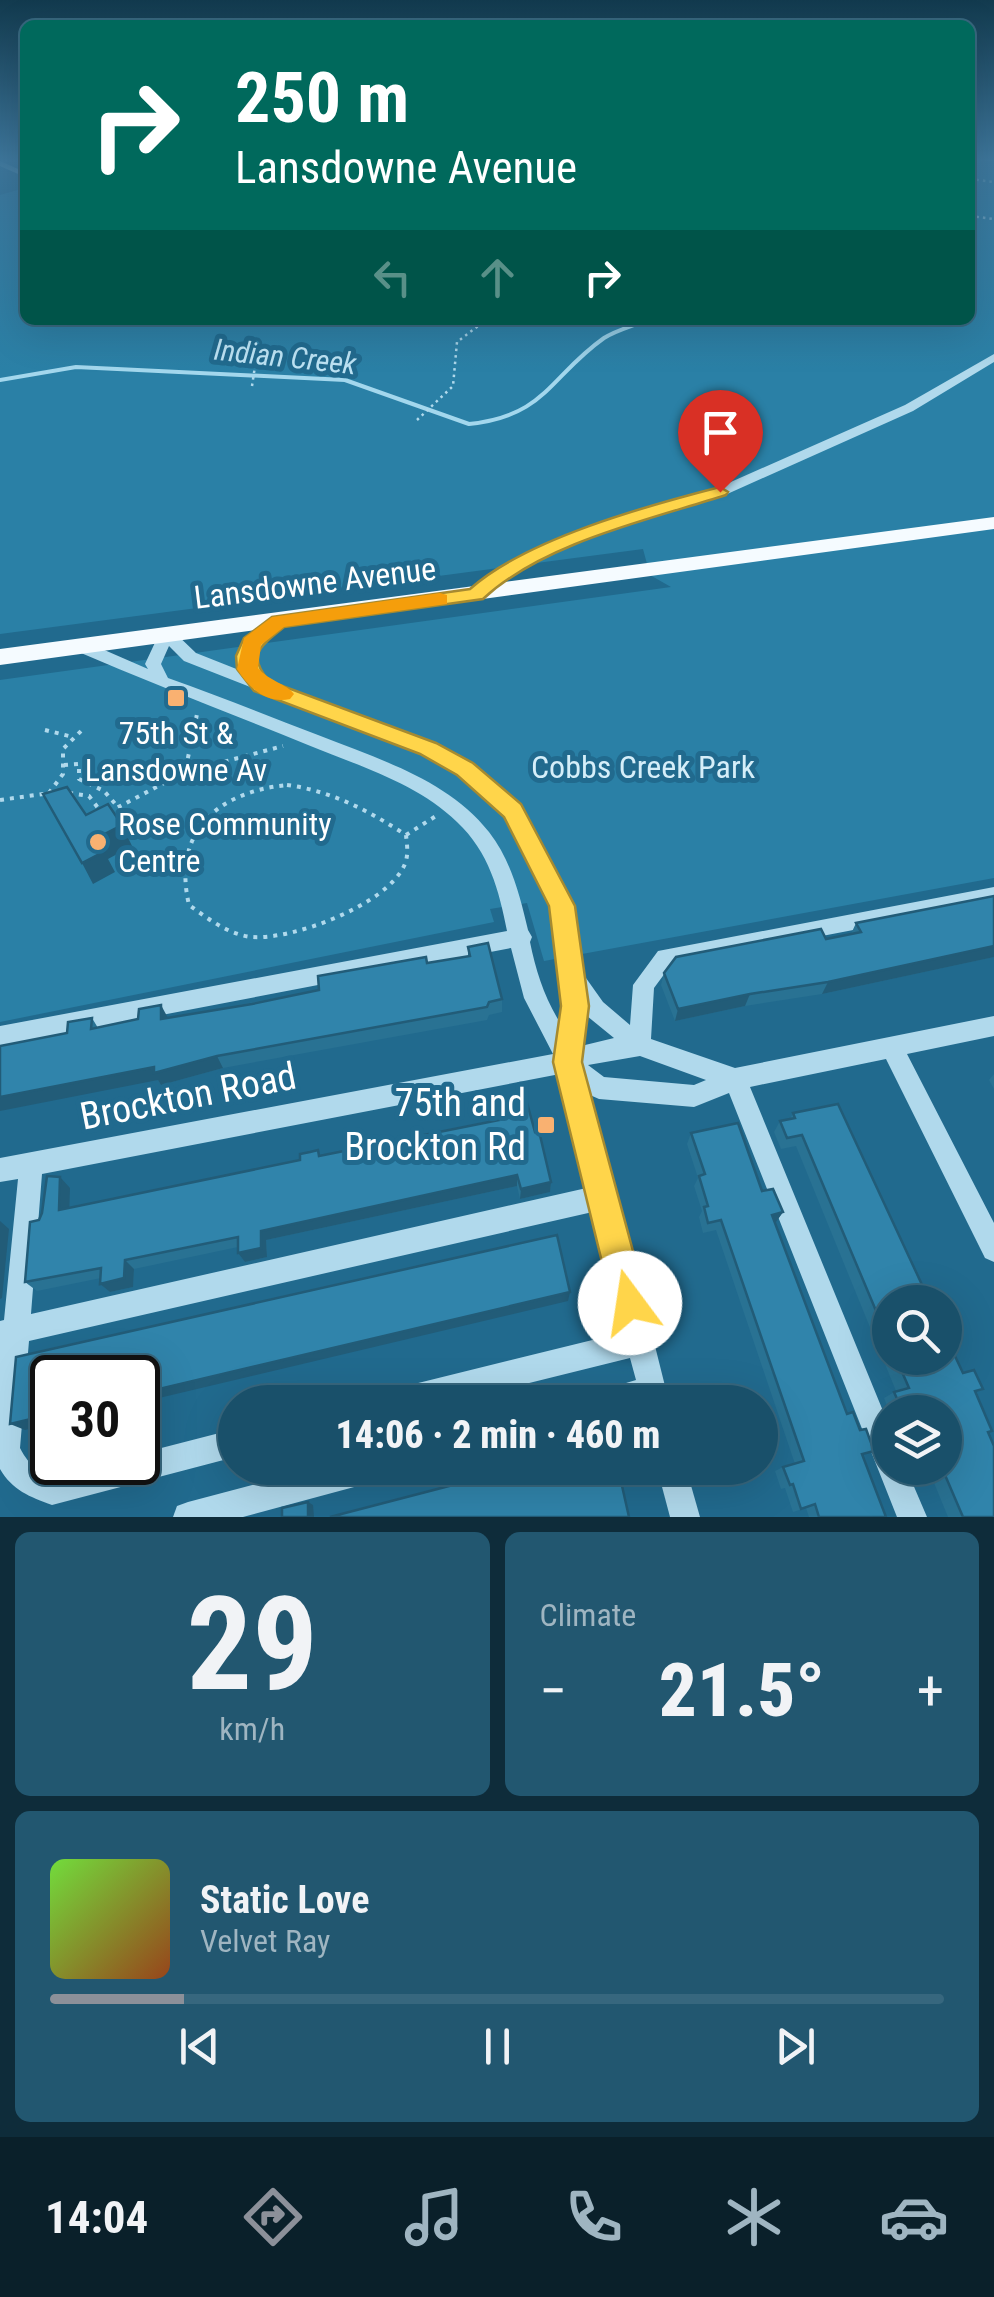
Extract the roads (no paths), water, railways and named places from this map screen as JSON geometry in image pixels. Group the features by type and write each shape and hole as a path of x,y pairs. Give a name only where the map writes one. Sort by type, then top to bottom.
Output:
{"main road":[{"name":"Lansdowne Avenue","path":"0,657 994,522"}],"street":[{"path":"476,595 494,578 576,538 720,492 845,438 935,394 994,357"},
{"path":"262,686 247,669 247,656 252,643 279,621"},
{"path":"162,682 153,664 167,634 190,657 428,748 495,792 512,811 562,906 575,1006 568,1062"},
{"path":"80,646 398,776 451,806 490,849 505,878 534,996 568,1062 651,1385"},
{"path":"640,1046 644,985 665,957 994,895"},
{"path":"0,1036 522,937"},
{"name":"Brockton Road","path":"571,971 595,1009 640,1046 735,1079"},
{"path":"568,1062 599,1088 694,1096 735,1079 994,1026"},
{"name":"Brockton Road","path":"0,1170 568,1062 596,1050 640,1046"},
{"path":"892,1048 994,1249"},
{"path":"735,1079 872,1418"},
{"path":"32,1164 8,1332 6,1448 13,1468 24,1481 52,1490 218,1448"},
{"path":"8,1332 602,1196"},
{"path":"466,1385 639,1342"},
{"path":"188,1517 306,1485"},
{"path":"677,1485 685,1517"},
{"path":"899,1485 912,1517"}],"waterway":[{"name":"Indian Creek","path":"0,380 76,367 345,380 469,424 515,413 545,392 604,338 633,325"}],"place":[{"name":"75th St & Lansdowne Av","path":"176,698"},
{"name":"Rose Community Centre","path":"98,842"},
{"name":"75th and Brockton Rd","path":"546,1125"}],"park label":[{"name":"Cobbs Creek Park","path":"643,767"}]}
